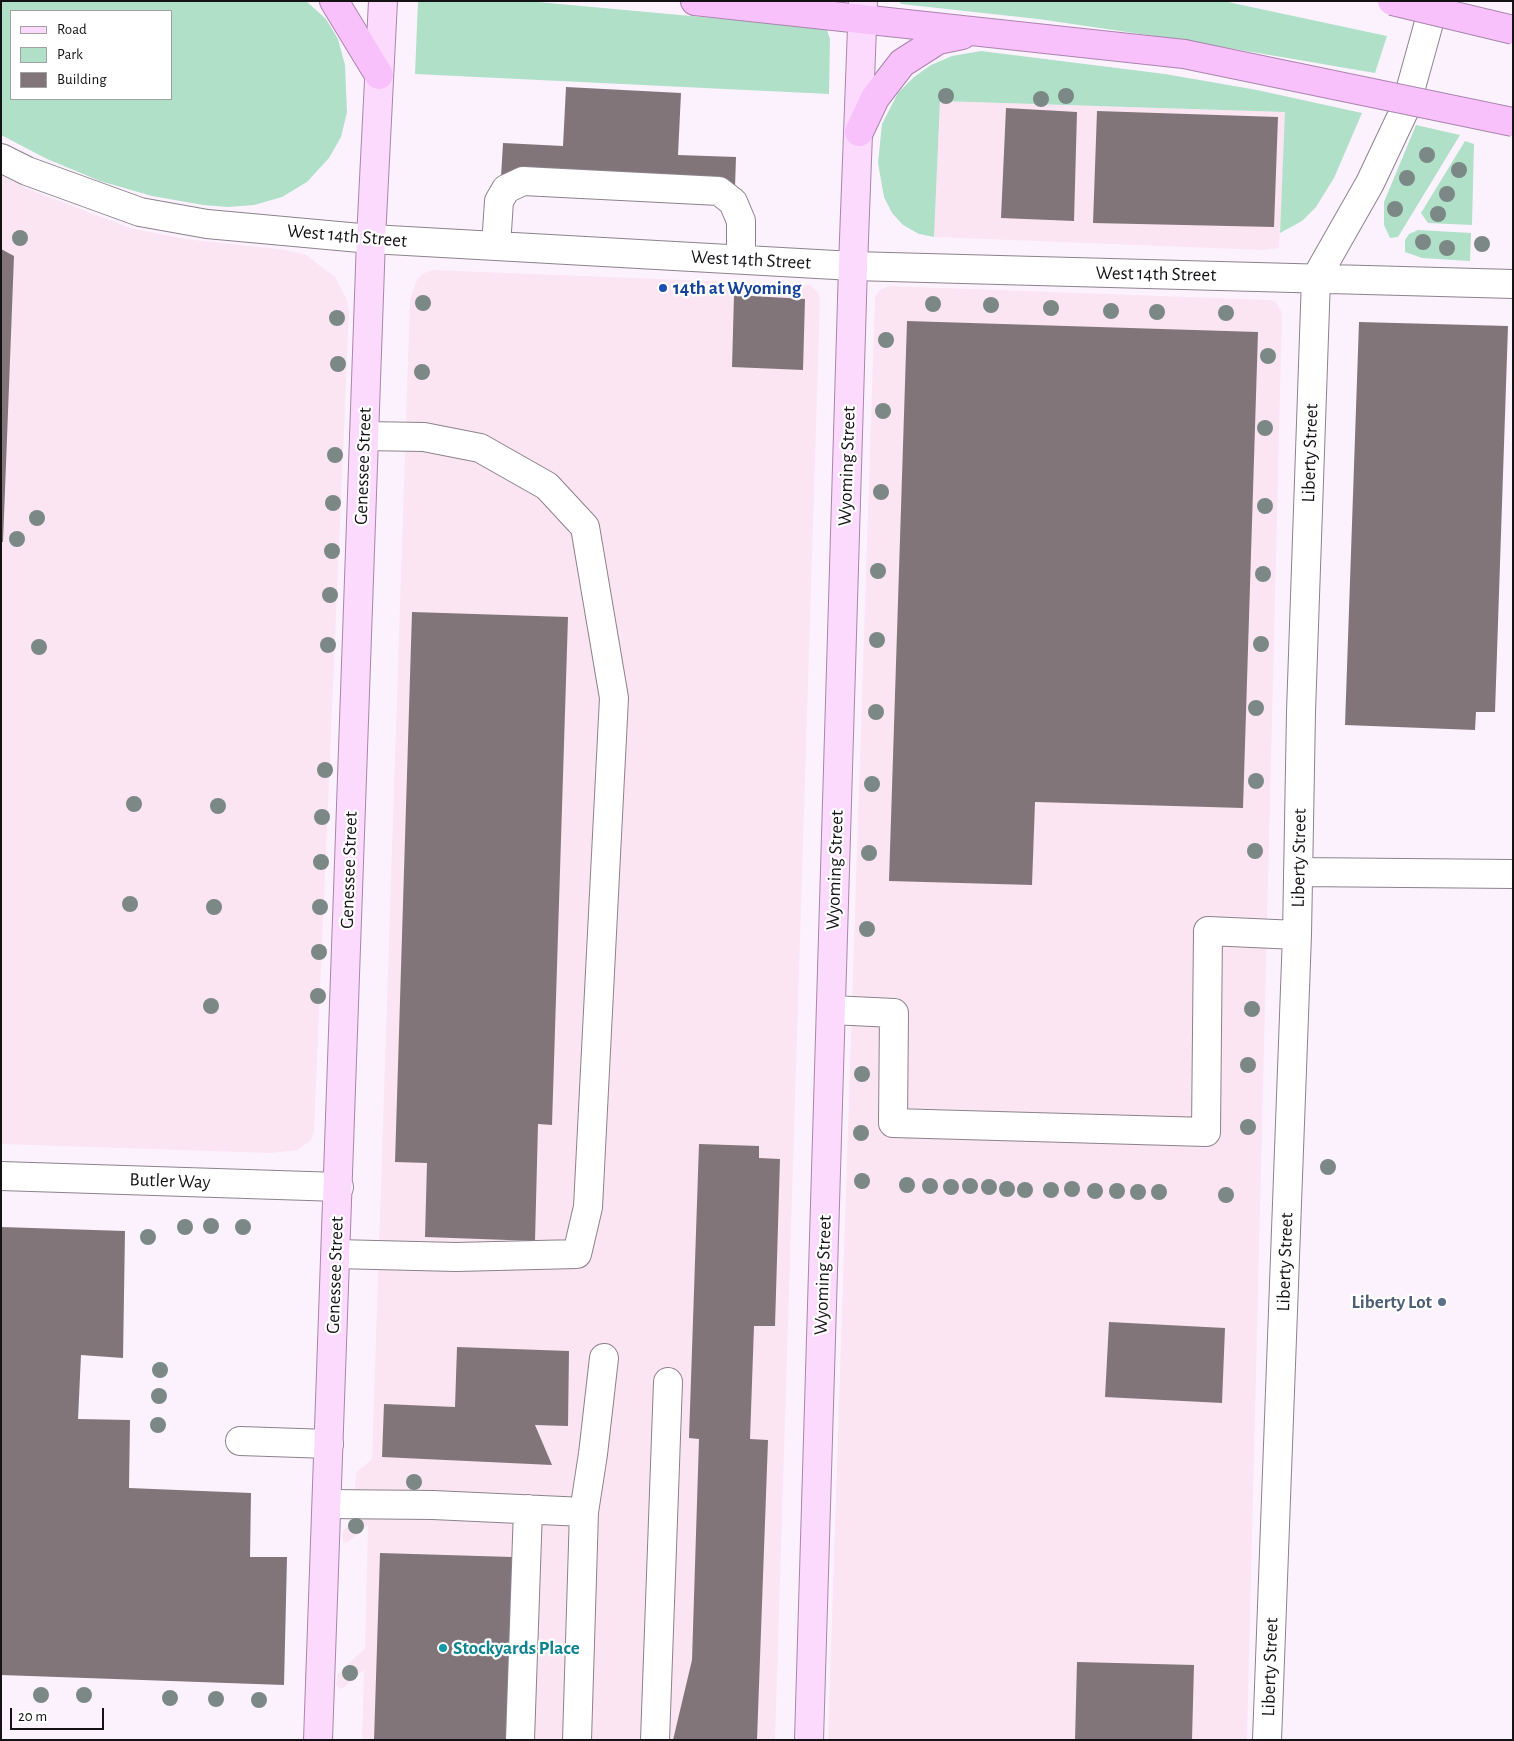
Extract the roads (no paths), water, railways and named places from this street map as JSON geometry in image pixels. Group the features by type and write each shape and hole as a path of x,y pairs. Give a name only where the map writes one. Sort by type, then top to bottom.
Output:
{"highway":[{"path":"334,1 379,75"},
{"path":"695,1 863,11 976,33 1184,54 1513,122"},
{"path":"1392,1 1513,30"},
{"path":"859,132 875,98 902,64 938,40 976,33"}],"main road":[{"name":"Genessee Street","path":"318,1740 371,239 383,1"},
{"name":"Wyoming Street","path":"809,1740 853,266 863,11"}],"street":[{"name":"Liberty Street","path":"1267,1740 1297,935 1301,712 1316,278 1370,183 1405,109 1435,1"},
{"name":"West 14th Street","path":"1,158 27,171 140,212 207,224 371,239 853,266 1513,284"},
{"path":"496,246 499,201 506,189 523,181 718,191 733,202 740,221 740,259"},
{"path":"336,1254 456,1257 577,1254 588,1207 614,698 585,527 547,486 480,448 424,437 364,436"},
{"path":"1298,872 1513,874"},
{"path":"831,1010 894,1012 893,1123 1206,1132 1208,931 1297,935"},
{"name":"Butler Way","path":"1,1176 339,1187"},
{"path":"577,1740 584,1512 604,1358"},
{"path":"655,1740 668,1382"},
{"path":"240,1441 329,1444"},
{"path":"327,1504 584,1512"},
{"path":"520,1740 528,1509"}],"place":[{"name":"14th at Wyoming","path":"663,288"},
{"name":"Liberty Lot","path":"1442,1302"},
{"name":"Stockyards Place","path":"443,1648"}]}
